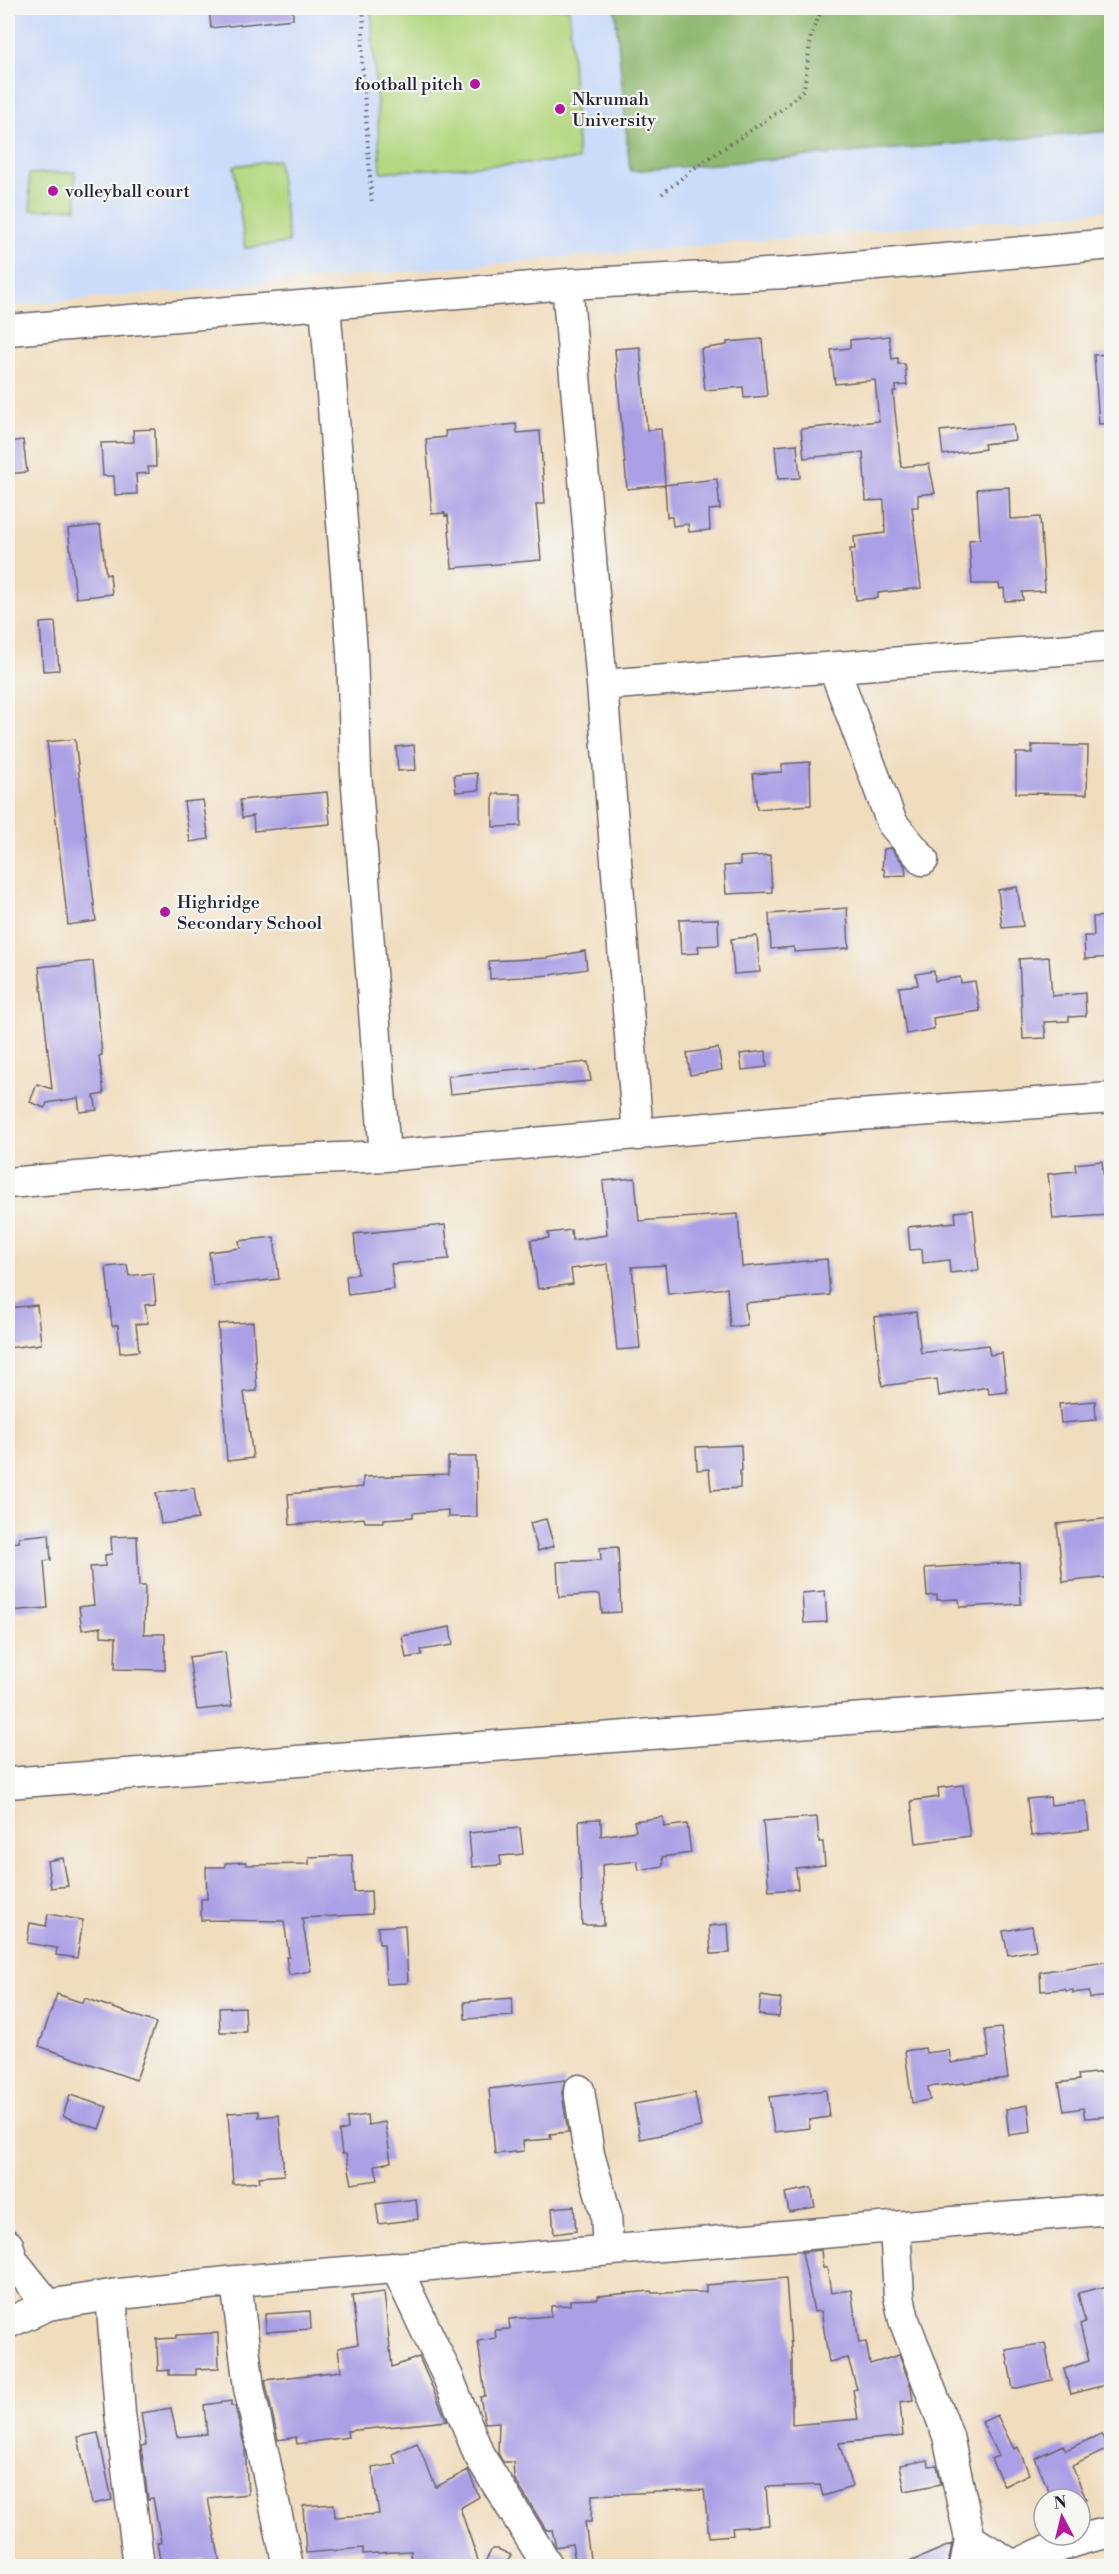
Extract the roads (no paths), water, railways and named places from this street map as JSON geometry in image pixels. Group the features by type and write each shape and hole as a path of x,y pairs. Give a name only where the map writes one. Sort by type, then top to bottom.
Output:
{"street":[{"path":"8,330 567,284 786,273 1112,244"},
{"path":"567,284 638,1135"},
{"path":"326,304 352,651 356,773 385,1156"},
{"path":"602,685 1112,646"},
{"path":"834,668 892,823 924,860"},
{"path":"8,1184 250,1162 385,1156 842,1116 1112,1098"},
{"path":"8,1783 850,1719 1112,1702"},
{"path":"579,2090 589,2154 606,2214 608,2250"},
{"path":"8,2323 48,2305 111,2295 236,2281 1112,2209"},
{"path":"895,2227 899,2296 904,2320 948,2436 967,2553 1014,2566 1045,2550 1112,2532"},
{"path":"8,2245 13,2261 48,2305"},
{"path":"396,2267 448,2377 479,2455 548,2566"},
{"path":"236,2281 249,2388 288,2566"},
{"path":"111,2295 120,2413 139,2566"}],"place":[{"name":"football pitch","path":"475,84"},
{"name":"Nkrumah University","path":"560,109"},
{"name":"volleyball court","path":"53,191"},
{"name":"Highridge Secondary School","path":"165,912"}]}
